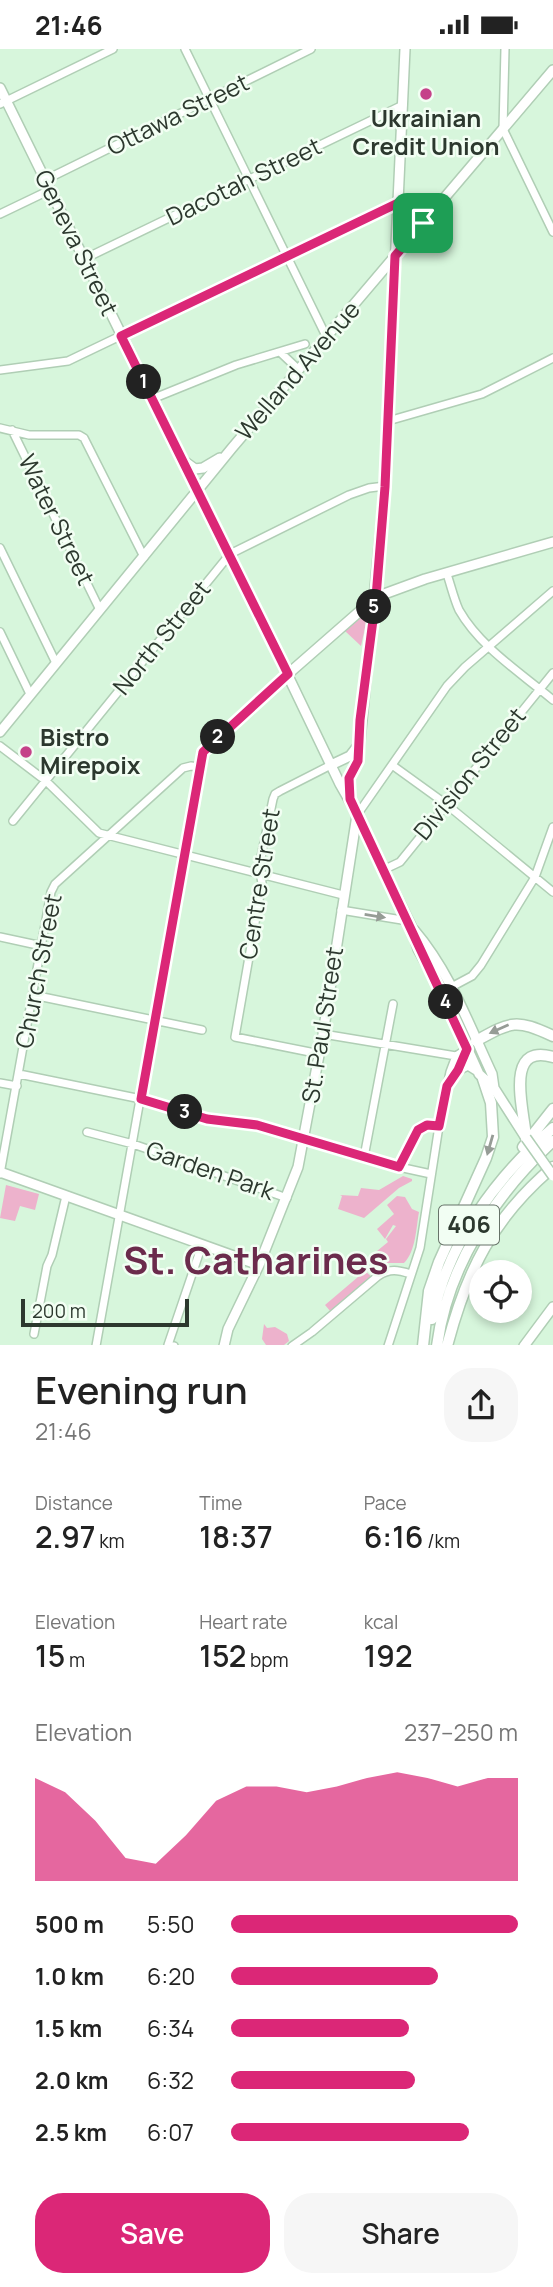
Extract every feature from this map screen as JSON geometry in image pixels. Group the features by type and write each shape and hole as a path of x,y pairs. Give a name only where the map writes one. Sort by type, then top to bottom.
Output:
{"highway":[{"path":"476,1041 503,1026 518,1023 553,1036"},
{"path":"526,1139 521,1122 519,1077 523,1066 532,1057 553,1057"},
{"path":"424,1345 429,1291 493,1137 491,1103 481,1077"},
{"path":"483,1203 553,1109"},
{"name":"406","path":"424,1345 444,1277 469,1226 483,1203 511,1168 553,1128"},
{"name":"406","path":"437,1345 441,1318 458,1270 506,1191 553,1141"},
{"path":"447,1345 458,1303 479,1255 510,1210 535,1182 553,1167"}],"main road":[{"path":"350,799 349,778 358,761 385,487 405,49"},
{"name":"Welland Avenue","path":"232,448 553,70"},
{"name":"Geneva Street","path":"0,88 3,102 50,190 350,799 409,923 418,949 442,992 481,1077 494,1088 521,1122"},
{"path":"398,203 402,214 412,225 431,214"},
{"path":"181,458 195,469 202,468 215,462 232,448"},
{"path":"0,732 232,448"},
{"path":"288,674 376,597 553,542"},
{"path":"331,765 350,757 358,745"},
{"name":"St. Paul Street","path":"224,1345 228,1329 259,1265 298,1167 320,1054 357,815"},
{"name":"Geneva Street","path":"409,923 428,947 452,987 492,1074 494,1088"},
{"path":"467,1049 476,1041"},
{"path":"458,1070 464,1065 470,1065 481,1077"},
{"path":"526,1139 553,1176"},
{"path":"0,1173 259,1265"},
{"path":"525,1345 553,1307"}],"street":[{"path":"3,102 113,49"},
{"path":"186,49 327,338"},
{"name":"Ottawa Street","path":"45,180 312,49"},
{"path":"505,49 503,129 553,232"},
{"name":"Dacotah Street","path":"84,259 403,105"},
{"path":"0,214 50,190"},
{"path":"0,370 68,361 398,203"},
{"path":"152,399 236,365 304,344"},
{"path":"281,353 299,370"},
{"path":"388,421 482,394 553,358"},
{"path":"0,428 29,435 84,437 144,557"},
{"name":"Water Street","path":"12,430 100,610"},
{"name":"North Street","path":"13,821 230,554 349,495 369,488 385,487"},
{"path":"0,548 56,663"},
{"path":"447,574 458,608 489,647 553,700"},
{"path":"357,815 447,687 553,591"},
{"path":"0,632 30,694"},
{"name":"Division Street","path":"383,870 400,862 553,673"},
{"path":"96,1345 200,767 206,748 288,674"},
{"path":"0,746 46,781 99,833 343,895"},
{"name":"Centre Street","path":"320,1054 235,1037 262,883 259,867 275,794 331,765"},
{"path":"392,765 446,804 553,892"},
{"name":"Church Street","path":"0,1173 51,892 55,884 108,834 183,768 200,767"},
{"path":"442,992 472,976 481,965 535,877 553,827"},
{"path":"341,910 409,923"},
{"path":"0,937 42,946"},
{"path":"33,995 202,1030"},
{"path":"364,1157 393,1004"},
{"path":"323,1034 456,1056"},
{"path":"388,1345 423,1233 447,1086 456,1056 467,1049"},
{"path":"447,1086 467,1049"},
{"path":"19,1074 141,1099 207,1119 257,1125 431,1174"},
{"path":"0,1083 16,1086"},
{"path":"399,1167 418,1130 427,1125 439,1126"},
{"name":"Garden Park","path":"87,1132 132,1144 287,1198"},
{"path":"34,1334 47,1266 66,1196"},
{"path":"168,1345 202,1245"},
{"path":"293,1345 387,1270 411,1274"}],"shaded area":[{"path":"369,610 361,646 345,631"},
{"path":"403,1176 412,1181 399,1188 364,1218 338,1209 342,1196 340,1195 358,1196 361,1188 379,1190"},
{"path":"6,1185 39,1194 35,1210 20,1206 15,1221 0,1218"},
{"path":"397,1196 405,1197 412,1209 419,1212 413,1246 404,1263 386,1263 379,1266 371,1256 388,1242 386,1239 396,1226 393,1225 385,1239 377,1229 394,1214 387,1205"},
{"path":"365,1271 372,1277 331,1312 325,1305"},
{"path":"264,1324 267,1328 275,1327 287,1334 289,1341 284,1345 266,1345 262,1339"}],"place":[{"name":"Ukrainian Credit Union","path":"426,94"},
{"name":"Bistro Mirepoix","path":"26,752"}],"district":[{"name":"St. Catharines","path":"256,1261"}],"route":[{"path":"398,203 402,214 412,225 431,214 423,223 395,256 385,487 376,597 360,720 358,761 348,782 350,799 364,831 467,1049 447,1086 439,1126 427,1125 418,1130 399,1167 257,1125 207,1119 141,1099 203,752 288,674 121,336 398,203"}]}
